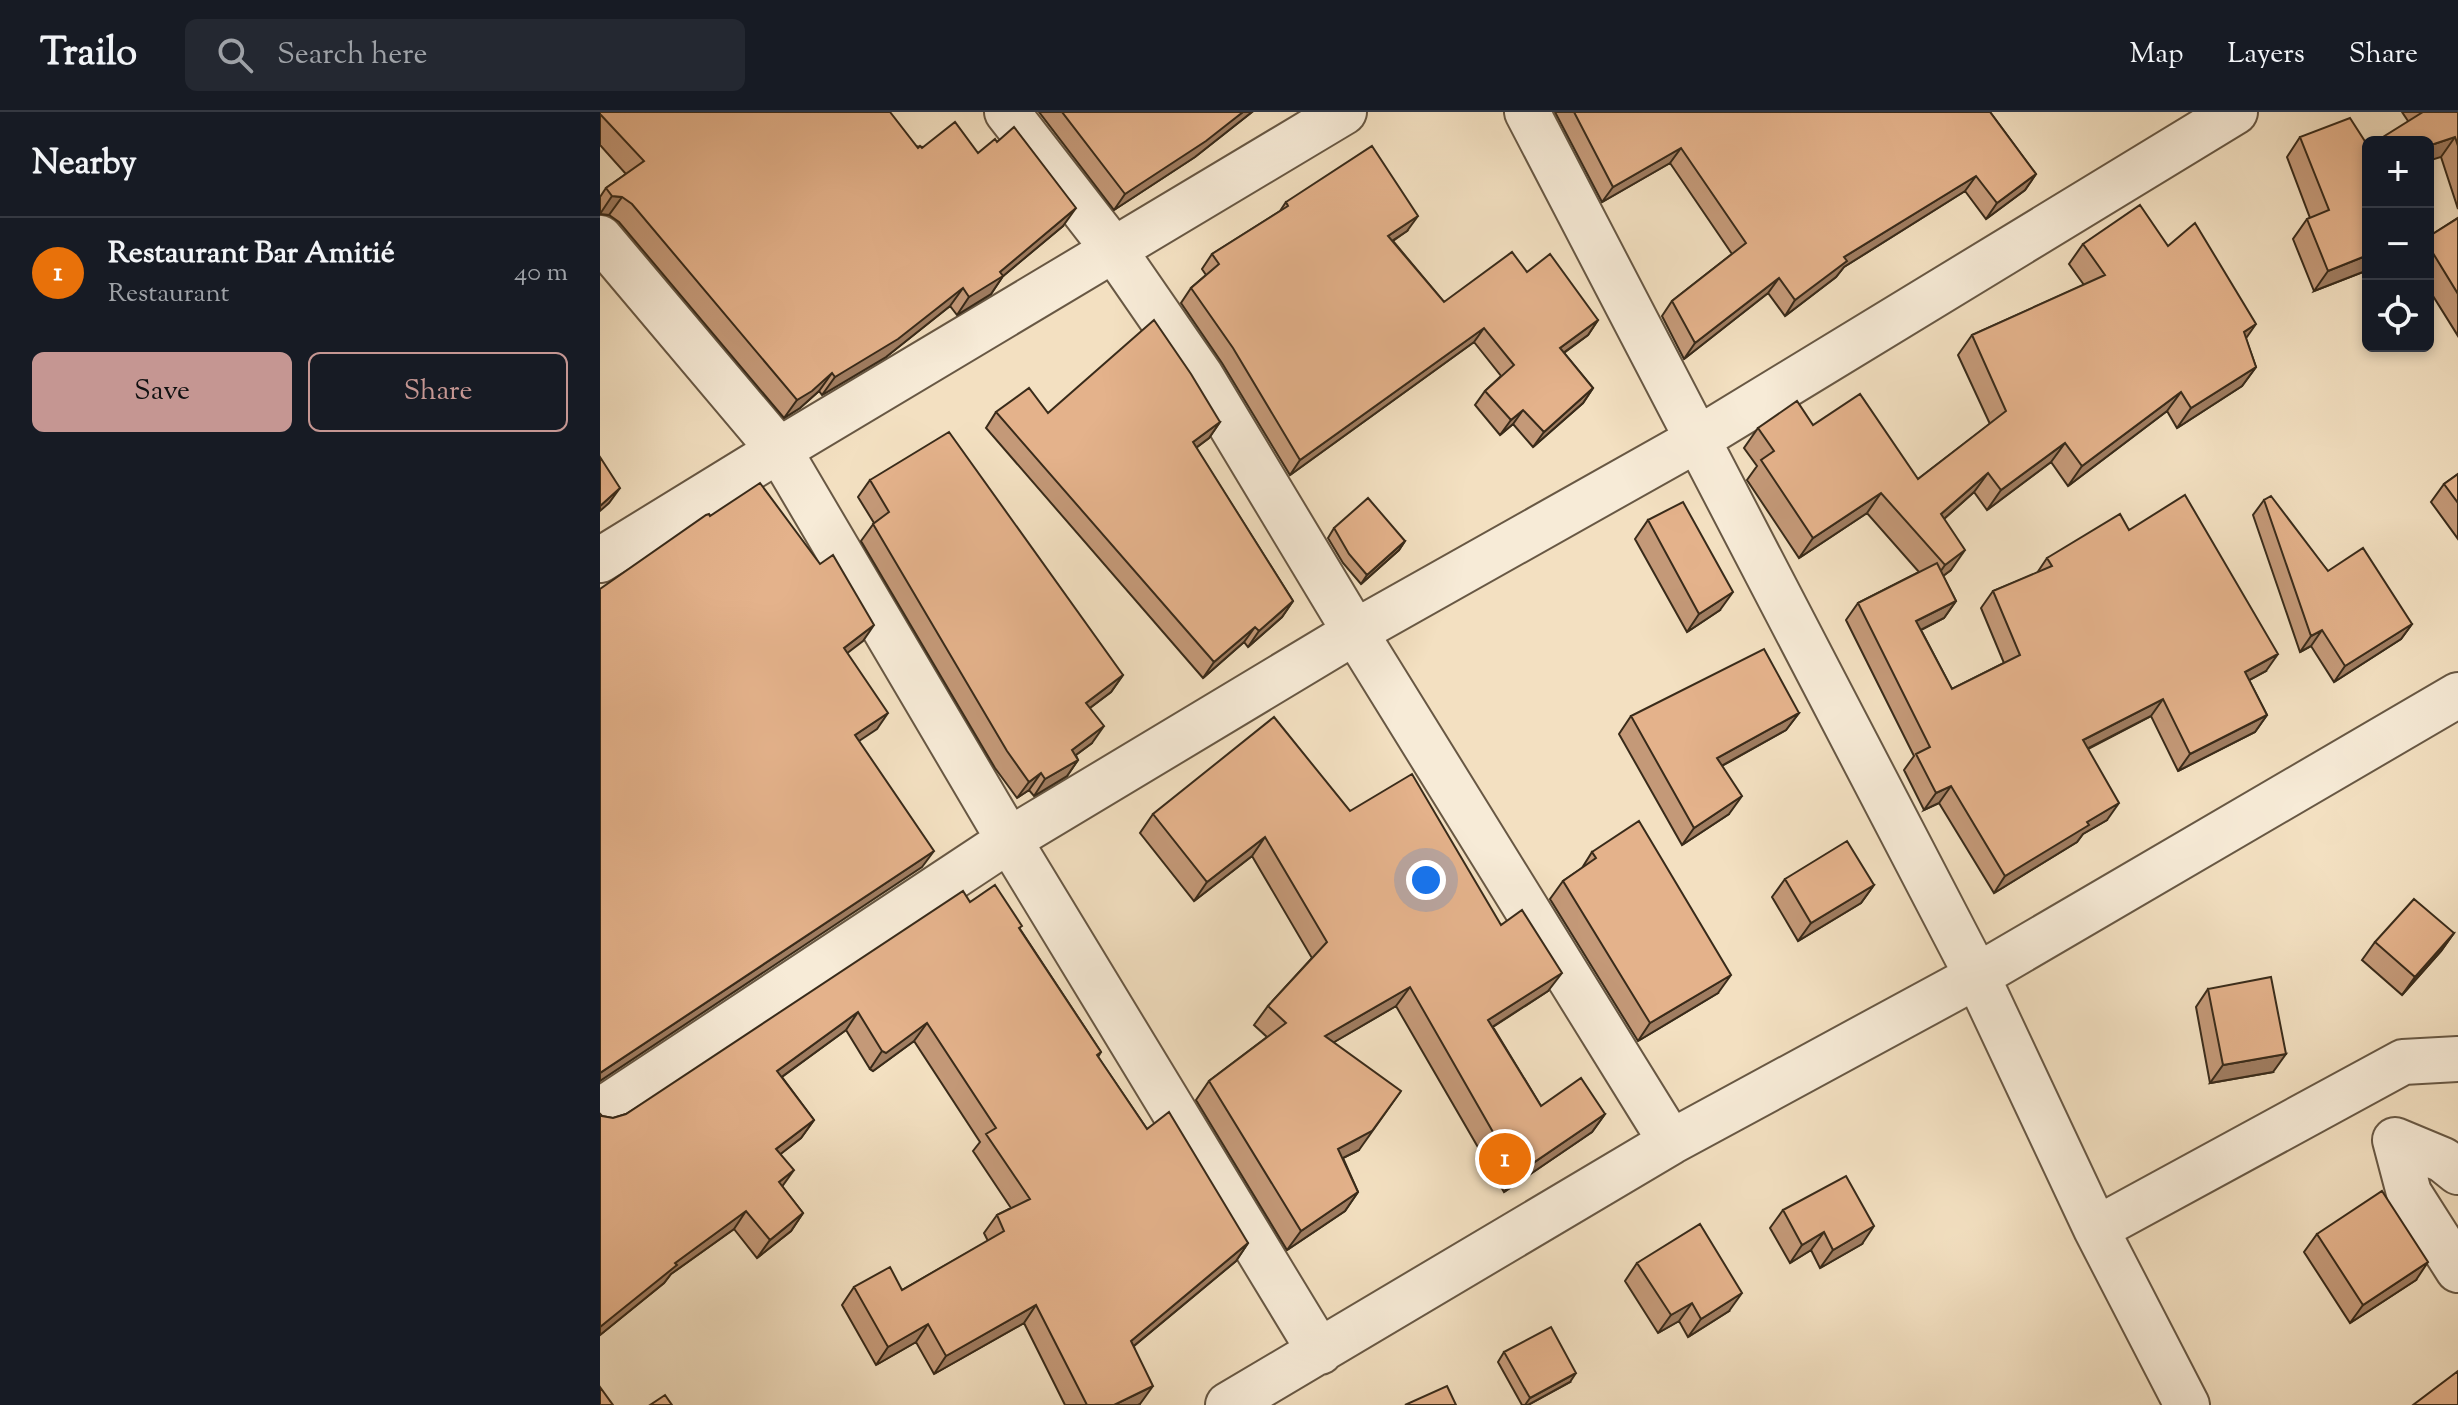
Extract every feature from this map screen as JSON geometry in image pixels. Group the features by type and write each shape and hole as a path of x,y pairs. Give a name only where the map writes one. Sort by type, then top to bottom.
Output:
{"street":[{"path":"1007,112 1114,250 1201,376 1355,632 1671,1142"},
{"path":"600,560 1344,112"},
{"path":"1527,112 1977,976 2096,1229 2187,1405"},
{"path":"600,1111 1009,840 1355,632 1698,439 2235,112"},
{"path":"600,238 779,450 1009,840 1320,1352"},
{"path":"1228,1405 1671,1142 1977,976 2458,695"},
{"path":"2096,1229 2358,1087 2458,1028"},
{"path":"2403,1062 2458,1059"},
{"path":"2358,1087 2395,1140 2409,1193 2458,1270"},
{"path":"2395,1140 2443,1160 2458,1172"}],"building":[{"path":"600,112 890,112 918,148 955,122 978,153 1014,127 1076,208 1000,272 1003,276 969,297 963,288 898,339 835,377 832,373 797,400 632,204 622,197 612,196 606,188 644,161"},
{"path":"1062,112 1243,112 1206,141 1125,194"},
{"path":"1574,112 1990,112 2036,174 1997,203 1976,176 1844,257 1847,261 1795,300 1779,278 1695,343 1672,301 1746,243 1681,148 1613,187"},
{"path":"2423,112 2458,112 2458,146 2455,137 2434,144 2434,136 2385,136"},
{"path":"2350,118 2362,137 2362,257 2328,271 2307,219 2329,210 2300,137"},
{"path":"1372,146 1418,216 1388,236 1444,302 1512,252 1527,272 1550,254 1598,320 1560,348 1593,388 1544,432 1523,410 1511,420 1485,391 1514,365 1484,328 1300,460 1233,348 1191,288 1219,264 1212,254 1288,206 1286,202"},
{"path":"2140,205 2168,246 2195,223 2256,324 2244,332 2256,367 2191,408 2181,392 2082,466 2065,443 2001,490 1988,473 1941,514 1965,550 1945,565 1881,493 1813,538 1761,460 1774,451 1758,428 1797,401 1813,425 1860,394 1918,479 2006,411 1972,335 2105,275 2083,244"},
{"path":"2458,218 2458,294 2434,255 2434,233"},
{"path":"1154,320 1220,422 1193,442 1293,601 1259,631 1255,627 1214,662 996,412 1029,388 1048,413"},
{"path":"949,432 1123,675 1086,703 1104,726 1072,750 1078,760 1045,779 1041,773 1029,782 1007,751 873,524 889,512 870,480"},
{"path":"600,457 620,488 600,506"},
{"path":"2458,474 2458,503 2444,484"},
{"path":"760,483 820,564 833,555 874,625 844,648 888,713 855,735 934,851 600,1073 600,589 706,515 710,516"},
{"path":"2185,495 2278,654 2245,672 2267,715 2190,754 2163,699 2083,740 2119,803 2005,876 1951,786 1936,793 1916,754 1930,747 1858,603 1937,563 1956,601 1916,621 1952,689 2020,655 1993,591 2052,566 2047,558 2120,514 2129,530"},
{"path":"2271,496 2328,571 2363,548 2412,624 2345,666 2322,630 2311,636 2264,500"},
{"path":"1368,498 1405,541 1367,575 1349,554 1334,528"},
{"path":"1683,502 1733,592 1699,614 1648,520"},
{"path":"1764,649 1799,713 1717,758 1742,796 1694,828 1631,716"},
{"path":"1274,717 1350,811 1412,774 1501,925 1522,910 1562,973 1488,1020 1541,1106 1581,1078 1605,1114 1517,1174 1410,987 1325,1036 1401,1091 1372,1131 1338,1149 1358,1192 1301,1231 1209,1081 1286,1023 1268,1006 1327,942 1265,837 1207,882 1153,814"},
{"path":"1639,821 1731,975 1650,1023 1563,881 1596,858 1592,852"},
{"path":"1847,841 1874,885 1811,923 1785,879"},
{"path":"995,885 1022,926 1019,928 1101,1052 1097,1055 1147,1129 1169,1112 1248,1243 1131,1341 1153,1386 1114,1405 1087,1405 1036,1305 946,1356 928,1324 888,1347 854,1287 890,1267 902,1290 1004,1231 997,1215 1030,1199 986,1134 996,1128 927,1023 886,1053 858,1012 777,1071 814,1120 776,1149 794,1170 779,1182 803,1213 770,1240 746,1211 675,1263 677,1265 600,1327 600,1114 613,1118 626,1114 963,891 970,902"},
{"path":"2414,899 2454,933 2415,977 2375,942"},
{"path":"2271,977 2286,1054 2223,1065 2208,989"},
{"path":"1846,1176 1874,1226 1833,1250 1824,1232 1802,1245 1783,1210"},
{"path":"2382,1191 2428,1262 2363,1305 2317,1234"},
{"path":"1700,1224 1742,1293 1701,1319 1692,1303 1671,1315 1637,1263"},
{"path":"1551,1327 1576,1373 1530,1398 1504,1352"},
{"path":"2458,1371 2458,1405 2413,1405"},
{"path":"1447,1386 1456,1405 1405,1405"},
{"path":"600,1387 613,1405 600,1405"},
{"path":"665,1395 672,1405 650,1405"}],"place":[{"name":"Restaurant Bar Amitié","path":"1505,1159"}]}
